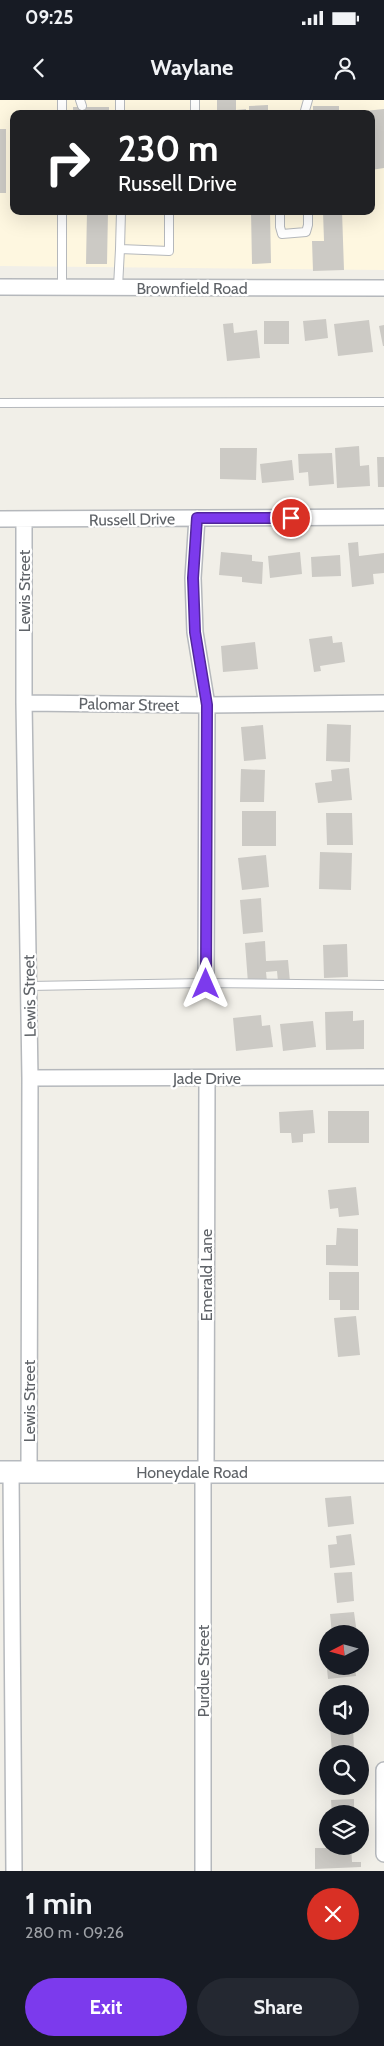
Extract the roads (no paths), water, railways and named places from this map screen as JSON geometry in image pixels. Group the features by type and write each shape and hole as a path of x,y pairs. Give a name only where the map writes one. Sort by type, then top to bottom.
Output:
{"street":[{"name":"Brownfield Road","path":"0,287 384,288"},
{"name":"Russell Drive","path":"0,519 384,517"},
{"path":"197,518 193,578 195,632 207,705 206,984"},
{"name":"Lewis Street","path":"14,1871 13,1472 30,1078 24,703 24,520"},
{"name":"Palomar Street","path":"24,703 207,705 384,703"},
{"name":"Jade Drive","path":"30,1078 384,1077"},
{"name":"Emerald Lane","path":"206,1472 207,1079"},
{"name":"Honeydale Road","path":"13,1472 384,1472"},
{"name":"Purdue Street","path":"203,1871 203,1477 206,1472"},
{"path":"384,1770 384,1854"}],"lane":[{"path":"62,215 62,287"},
{"path":"118,287 121,215"},
{"path":"120,249 169,251 168,215"},
{"path":"280,215 282,234 306,232 308,215"},
{"path":"0,403 384,402"},
{"path":"28,986 384,985"}]}
